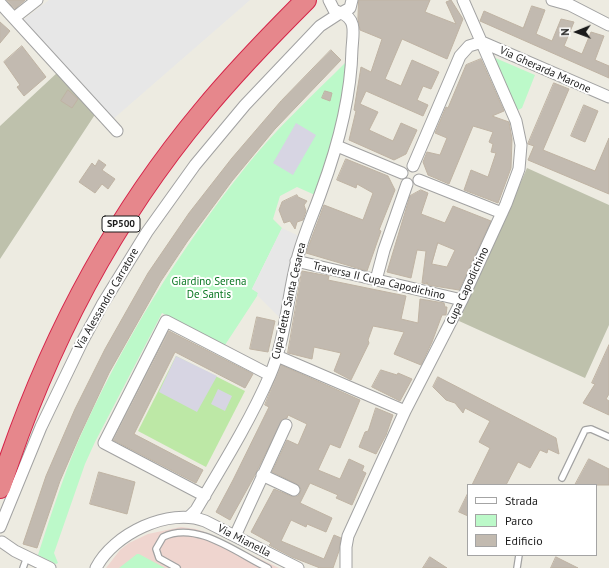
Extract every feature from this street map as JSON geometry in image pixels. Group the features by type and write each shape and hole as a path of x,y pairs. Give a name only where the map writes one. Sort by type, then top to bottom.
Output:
{"highway":[{"name":"SP500","path":"0,448 23,387 45,337 74,280 110,218 163,140 192,102 287,0"},
{"name":"SP500","path":"0,488 26,415 54,350 74,307 120,225 146,186 203,111 233,76 306,0"}],"street":[{"path":"14,18 37,0"},
{"name":"Via Alessandro Carratore","path":"0,526 60,386 82,342 131,257 195,165 245,104 320,26 350,8 352,0"},
{"name":"Cupa Capodichino","path":"346,568 346,547 348,536 405,411 462,300 502,213 520,169 521,145 513,114 463,0"},
{"path":"552,0 570,5 609,25"},
{"path":"329,2 334,10 340,13"},
{"name":"Via Alessandro Carratore","path":"320,26 329,2"},
{"path":"0,3 117,131"},
{"name":"Cupa detta Santa Cesarea","path":"189,517 196,510 205,496 253,411 277,356 296,261 306,227 317,203 337,146 345,115 352,57 352,22 347,15 340,13"},
{"path":"413,166 460,56 469,46 482,42"},
{"name":"Via Gherarda Marone","path":"482,42 609,97"},
{"path":"337,146 402,173"},
{"path":"413,166 419,172 419,180 415,184 407,184 402,180 402,173 407,167 413,166"},
{"path":"419,180 502,213"},
{"path":"376,280 386,243 407,184"},
{"name":"Traversa II Cupa Capodichino","path":"296,261 462,300"},
{"path":"205,496 104,443 166,321 270,375"},
{"path":"277,356 405,411"},
{"path":"235,536 286,425"},
{"path":"262,476 294,490"},
{"path":"96,568 108,550 130,532 163,521 189,517"},
{"name":"Via Mianella","path":"189,517 206,521 298,568"},
{"path":"0,526 6,532 6,537 1,542 50,568"}],"lane":[{"path":"562,478 585,430 591,429 609,437"},
{"path":"177,568 158,558 156,549 163,537 187,532 208,537 268,568"},
{"path":"516,568 519,556"},
{"path":"23,568 27,557"}],"shaded area":[{"path":"49,0 250,0 112,120 23,20"},
{"path":"58,72 96,113 0,259 0,126"},
{"path":"296,123 316,135 293,175 273,163"},
{"path":"527,168 609,205 609,325 585,378 459,321"},
{"path":"282,228 301,237 280,318 257,295 258,293 252,289"},
{"path":"176,356 217,376 197,412 159,392"},
{"path":"218,389 232,396 225,411 211,404"},
{"path":"181,527 205,532 279,568 106,568 120,550 129,543 148,534"}],"green space":[{"path":"493,57 535,75 522,108 516,111"},
{"name":"Giardino Serena De Santis","path":"346,62 342,99 332,146 315,195 297,187 280,196 273,219 282,228 252,289 259,293 225,345 162,313 85,464 54,553 58,563 56,564 38,555 61,485 77,444 113,370 153,299 198,230 248,164 283,125"},
{"path":"176,356 245,391 206,467 138,431"},
{"path":"139,554 165,568 119,568"}],"building":[{"path":"7,0 25,0 15,9"},
{"path":"359,0 430,0 425,12 456,24 446,2 451,0 463,19 447,59 402,39 385,79 401,86 412,60 439,72 431,89 423,86 417,100 428,105 423,116 366,91 360,104 378,112 369,130 393,141 401,123 417,130 406,154 394,160 349,140 356,111 354,110 361,67 371,72 382,39 360,30 358,19"},
{"path":"532,6 545,10 536,34 552,41 561,19 574,22 564,46 582,54 591,32 604,36 595,60 609,66 609,78 480,21 484,11 523,28"},
{"path":"0,22 10,31 0,43"},
{"path":"22,46 46,77 24,96 17,87 20,85 4,62"},
{"path":"331,50 341,60 275,129 232,181 187,242 161,281 109,373 79,437 60,481 37,548 23,544 46,476 75,409 105,349 148,273 189,213 232,158 281,101"},
{"path":"481,59 504,111 492,116 509,122 512,139 511,168 498,203 464,190 471,170 488,177 496,153 491,152 493,144 489,142 493,132 473,126 449,184 428,175 423,162 427,152 440,155 447,138 435,133 446,107 448,108 466,65"},
{"path":"554,83 569,89 543,150 595,171 609,138 609,194 528,160 534,146 528,144"},
{"path":"68,90 78,99 72,108 61,101"},
{"path":"325,91 332,93 330,101 322,98"},
{"path":"584,105 598,111 585,142 571,136"},
{"path":"346,159 388,176 395,190 379,230 381,231 367,271 306,253 324,205 363,220 373,193 357,184 356,188 337,180"},
{"path":"99,160 106,165 102,170 115,179 108,189 102,184 95,193 79,182 92,163 95,166"},
{"path":"421,190 428,193 421,214 445,223 453,206 491,221 459,290 428,285 427,282 427,284 422,283 426,251 417,250 411,278 387,272 410,196","holes":["438,243 455,250 447,267 432,264"]},
{"path":"297,195 298,197 307,201 304,205 306,211 303,220 297,222 295,229 290,221 284,223 279,210 282,202"},
{"path":"302,271 329,276 328,280 406,296 401,319 418,323 420,299 444,303 445,307 447,307 446,315 442,315 432,342 421,365 394,354 404,332 373,326 368,340 369,343 351,380 334,371 341,353 314,347 312,359 288,353"},
{"path":"257,317 275,321 268,352 250,349"},
{"path":"169,331 253,374 245,388 175,352 134,434 203,470 196,483 113,440"},
{"path":"609,345 609,394 606,399 609,401 609,415 583,403 595,384 592,383"},
{"path":"281,365 360,400 340,448 330,444 318,470 340,479 349,459 364,466 362,471 366,473 352,505 336,498 338,495 310,483 300,503 332,518 326,532 307,524 306,527 291,520 281,541 324,559 334,535 341,538 339,551 333,568 320,568 292,557 269,545 271,543 251,532 274,489 291,496 298,496 300,493 301,489 297,484 272,472 287,440 298,445 307,424 288,415 287,418 282,420 255,475 230,520 216,512 269,407 265,405"},
{"path":"381,370 397,375 398,373 412,379 400,401 372,387"},
{"path":"438,377 556,438 559,454 548,449 547,453 540,450 530,468 518,462 507,484 472,484 490,448 479,442 490,421 465,408 463,413 455,403 446,400 433,387"},
{"path":"376,408 393,415 386,435 376,454 359,447 365,432 368,431"},
{"path":"589,459 609,469 609,485 576,484"},
{"path":"99,472 135,482 127,514 90,504"},
{"path":"467,495 467,516 459,512"},
{"path":"430,557 447,568 423,568"},
{"path":"556,557 578,568 551,568"}]}
